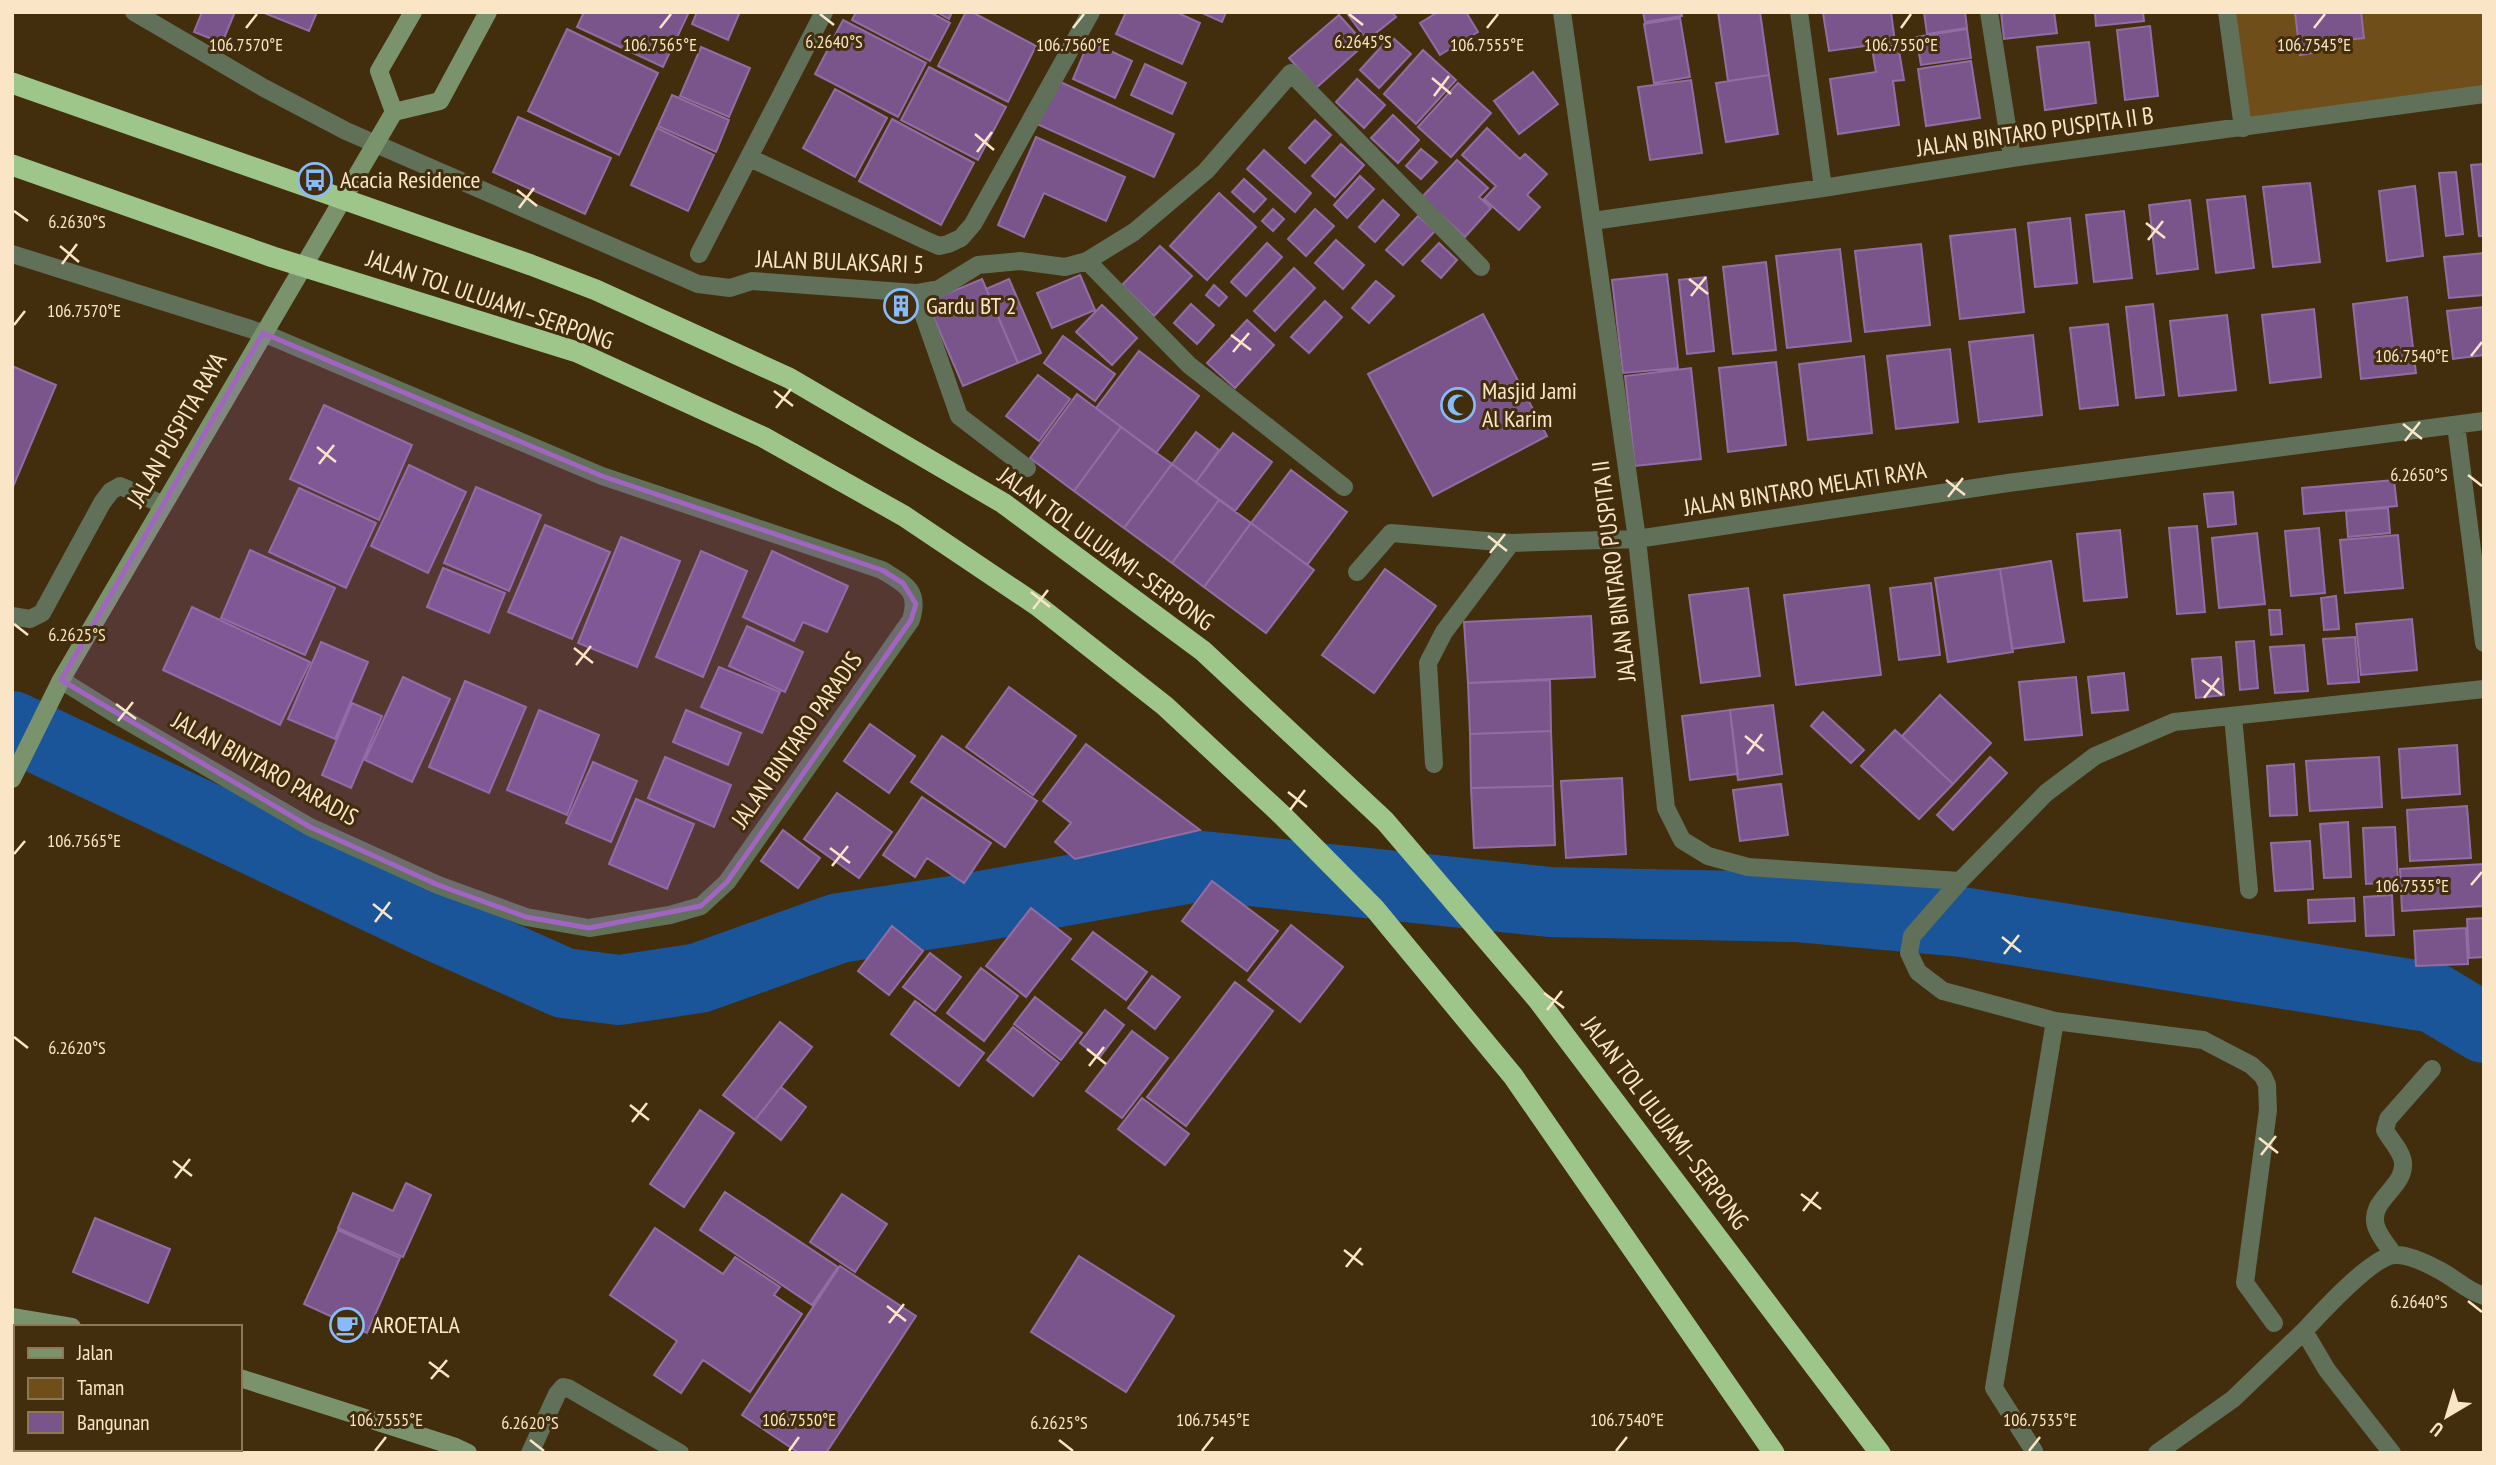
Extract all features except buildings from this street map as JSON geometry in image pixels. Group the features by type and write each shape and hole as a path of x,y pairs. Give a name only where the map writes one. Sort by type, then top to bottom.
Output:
{"highway":[{"name":"JALAN TOL ULUJAMI–SERPONG","path":"12,83 596,290 789,378 1003,503 1203,651 1385,821 1538,1000 1880,1453"},
{"name":"JALAN TOL ULUJAMI–SERPONG","path":"12,165 273,257 578,352 763,437 904,516 1038,606 1165,706 1283,816 1375,909 1513,1076 1774,1453"}],"main road":[{"path":"414,12 379,71 394,112 440,101 488,12"},
{"name":"JALAN PUSPITA RAYA","path":"16,773 58,687 162,503 394,112"},
{"path":"12,1317 60,1325"},
{"path":"242,1379 468,1453"}],"street":[{"name":"JALAN BULAKSARI 5","path":"134,12 264,88 375,145 698,284 730,288 752,281 916,293 939,289 978,265 1020,261 1065,267 1087,261 1134,232 1206,171 1291,73 1481,267"},
{"path":"699,254 824,12"},
{"path":"750,158 925,240 939,246 948,244 961,238 986,205 1091,12"},
{"name":"JALAN BINTARO PUSPITA II","path":"1562,12 1637,539 1665,808 1682,840 1708,856 1748,867 1960,881"},
{"path":"1798,12 1823,188"},
{"path":"1989,12 2012,158"},
{"path":"2227,12 2243,128"},
{"name":"JALAN BINTARO PUSPITA II B","path":"1593,221 2012,158 2484,94"},
{"path":"12,254 263,333"},
{"path":"1087,261 1189,365 1344,487"},
{"path":"916,293 958,416 1027,468"},
{"name":"JALAN BINTARO PARADIS","path":"58,687 122,718 310,827 438,885 526,917 589,928 670,915 701,906 727,882 911,620 916,604 913,594 903,583 882,570 602,476 263,333"},
{"name":"JALAN BINTARO MELATI RAYA","path":"1357,572 1391,533 1511,543 1637,539 2007,483 2484,421"},
{"path":"2456,425 2484,643"},
{"path":"12,616 30,619 42,612 111,491 120,486 162,503"},
{"path":"1434,764 1428,663 1444,632 1511,543"},
{"path":"2274,1323 2245,1283 2268,1110 2267,1085 2263,1076 2251,1065 2203,1040 2055,1021 1943,991 1918,972 1909,953 1912,936 1960,881 2046,793 2095,756 2174,722 2484,689"},
{"path":"2232,716 2249,890"},
{"path":"2034,1451 1994,1388 2055,1021"},
{"path":"2393,1254 2376,1226 2375,1217 2378,1206 2402,1173 2403,1161 2385,1130 2388,1119 2431,1069"},
{"path":"2157,1453 2233,1399 2352,1282 2393,1254 2403,1255 2441,1271 2468,1291 2484,1296"},
{"path":"2304,1331 2327,1370 2392,1453"},
{"path":"530,1453 557,1394 563,1387 680,1453"}],"highlighted area":[{"path":"263,333 602,476 882,570 903,583 916,604 911,620 727,882 701,906 589,928 526,917 438,885 310,827 61,680"}],"green space":[{"path":"2227,12 2484,12 2484,94 2243,128"}],"waterway":[{"path":"12,726 440,928 564,983 619,990 699,978 839,928 965,909 1202,866 1550,902 1795,907 1962,922 2434,998 2484,1028"}],"place":[{"name":"Acacia Residence","path":"315,180"},
{"name":"Gardu BT 2","path":"901,306"},
{"name":"Masjid Jami Al Karim","path":"1458,405"},
{"name":"AROETALA","path":"347,1325"}]}
